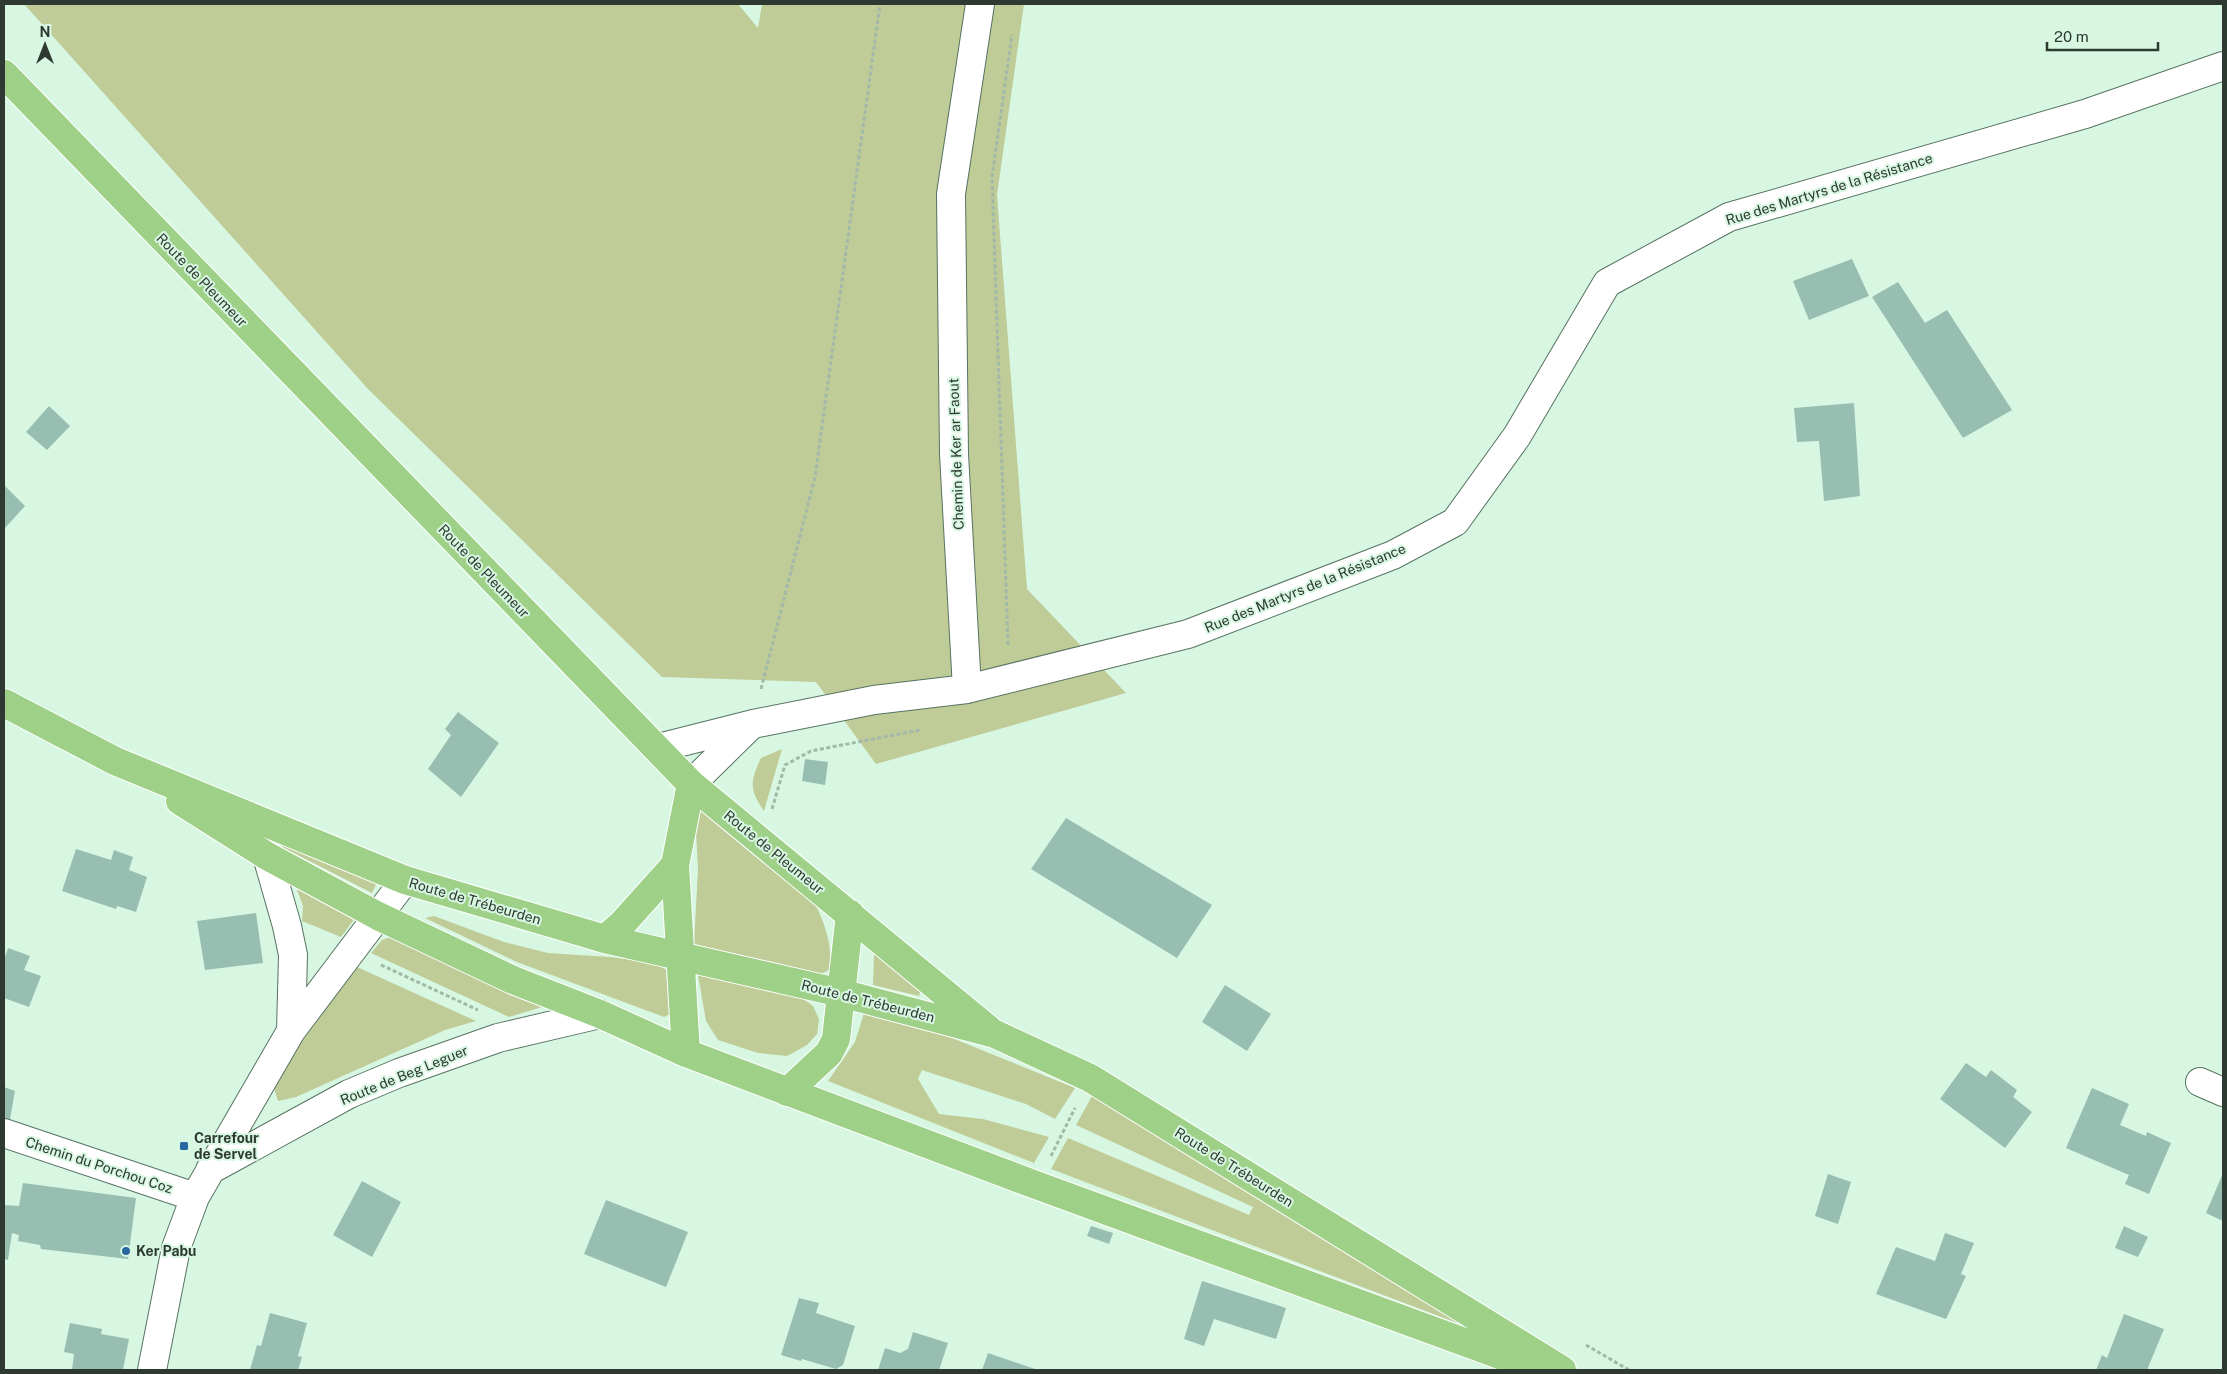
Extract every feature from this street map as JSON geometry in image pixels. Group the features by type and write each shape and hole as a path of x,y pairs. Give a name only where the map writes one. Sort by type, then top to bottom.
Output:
{"main road":[{"name":"Route de Pleumeur","path":"4,74 691,784 995,1034"},
{"name":"Route de Trébeurden","path":"4,703 116,761 267,856 378,916 513,980 600,1014 686,1053 787,1092 1542,1370"},
{"name":"Route de Trébeurden","path":"116,761 405,880 605,939 841,993 995,1034 1090,1078 1562,1370"},
{"path":"686,1053 675,865 691,784"},
{"path":"605,939 622,924 675,865"},
{"path":"787,1092 829,1053 836,1038 850,914"}],"street":[{"name":"Chemin de Ker ar Faout","path":"968,689 954,454 951,194 980,4"},
{"name":"Rue des Martyrs de la Résistance","path":"968,689 1188,634 1393,555 1455,522 1517,436 1607,283 1729,217 2085,114 2223,66"},
{"path":"658,748 752,724 874,700 968,689"},
{"path":"691,784 752,724"},
{"path":"267,856 287,926 293,955 292,1031"},
{"path":"152,1370 176,1248 195,1197 292,1031 405,880"},
{"name":"Route de Beg Leguer","path":"210,1170 349,1094 399,1073 498,1038 600,1014"},
{"name":"Chemin du Porchou Coz","path":"4,1133 195,1197"}],"path":[{"path":"752,724 815,476 880,4"},
{"path":"764,807 771,814"},
{"path":"351,952 485,1014 498,1038"},
{"path":"1036,1185 1090,1078"},
{"path":"1578,1340 1629,1370"}],"green space":[{"path":"24,4 738,4 758,28 762,4 1024,4 997,195 1027,589 1126,693 876,764 816,682 662,677 368,389"},
{"path":"782,749 764,811 754,791 753,780 755,773 761,758"},
{"path":"694,797 811,897 820,913 829,942 829,970 821,974 694,944 698,869"},
{"path":"284,841 378,880 372,893 282,847"},
{"path":"296,887 355,918 341,937 302,921 303,906"},
{"path":"434,916 504,942 548,953 610,957 657,963 666,970 670,1014 664,1017 517,962 425,918"},
{"path":"391,937 549,1005 509,1017 371,953 382,940"},
{"path":"874,954 921,989 919,996 873,985"},
{"path":"357,967 476,1021 445,1030 296,1097 278,1101 272,1082"},
{"path":"698,975 799,996 813,1006 819,1019 817,1034 807,1045 787,1056 758,1053 718,1040 706,1021"},
{"path":"864,1013 947,1036 1075,1088 1055,1119 1026,1104 922,1070 918,1079 939,1114 983,1119 1049,1137 1034,1163 828,1081 855,1042"},
{"path":"1092,1096 1273,1200 1468,1316 1465,1326 1051,1169 1068,1138 1249,1215 1253,1207 1076,1125"}],"building":[{"path":"1852,259 1869,296 1809,320 1793,281"},
{"path":"1898,282 1925,323 1947,310 2012,410 1963,438 1872,297"},
{"path":"1854,403 1860,496 1824,501 1819,441 1797,442 1794,408"},
{"path":"49,406 70,426 47,450 26,432"},
{"path":"4,485 25,506 4,529"},
{"path":"458,712 499,743 461,797 428,769 451,735 445,729"},
{"path":"805,759 828,762 825,785 802,781"},
{"path":"1066,818 1212,905 1177,958 1031,869"},
{"path":"76,849 111,860 114,850 133,857 129,870 147,877 136,912 117,906 116,909 62,891"},
{"path":"256,913 263,963 205,970 197,921"},
{"path":"8,948 30,956 24,970 41,976 29,1007 4,998 4,960"},
{"path":"1225,985 1271,1014 1247,1051 1202,1022"},
{"path":"1966,1063 1986,1077 1991,1070 2017,1090 2013,1097 2032,1112 2005,1148 1940,1099"},
{"path":"4,1087 15,1091 8,1130 4,1129"},
{"path":"2092,1088 2129,1104 2120,1125 2146,1136 2147,1132 2171,1143 2149,1194 2125,1184 2129,1175 2066,1148"},
{"path":"2223,1173 2223,1221 2206,1213"},
{"path":"1828,1174 1851,1182 1838,1224 1815,1216"},
{"path":"362,1181 401,1202 372,1257 333,1235"},
{"path":"23,1183 136,1198 128,1259 41,1249 40,1245 18,1241 19,1235 12,1233 8,1260 4,1259 4,1205 19,1206"},
{"path":"606,1200 688,1232 666,1287 584,1254"},
{"path":"1091,1226 1113,1233 1109,1244 1087,1236"},
{"path":"2124,1226 2148,1237 2138,1257 2115,1248"},
{"path":"1945,1233 1974,1243 1961,1274 1966,1276 1946,1319 1876,1294 1896,1247 1935,1261"},
{"path":"1202,1281 1286,1308 1276,1339 1214,1319 1204,1346 1184,1339"},
{"path":"799,1298 819,1303 816,1313 855,1326 843,1365 836,1369 781,1355"},
{"path":"270,1313 307,1323 298,1356 302,1357 298,1370 250,1370 257,1345 261,1346"},
{"path":"2124,1314 2164,1329 2147,1370 2096,1370 2102,1355 2107,1358"},
{"path":"70,1323 102,1329 101,1334 129,1339 123,1370 72,1370 74,1354 64,1352"},
{"path":"913,1332 948,1343 939,1370 878,1370 885,1348 900,1353 908,1349"},
{"path":"988,1353 1038,1370 982,1370"}],"place":[{"name":"Carrefour de Servel","path":"184,1146"},
{"name":"Ker Pabu","path":"126,1251"}]}
